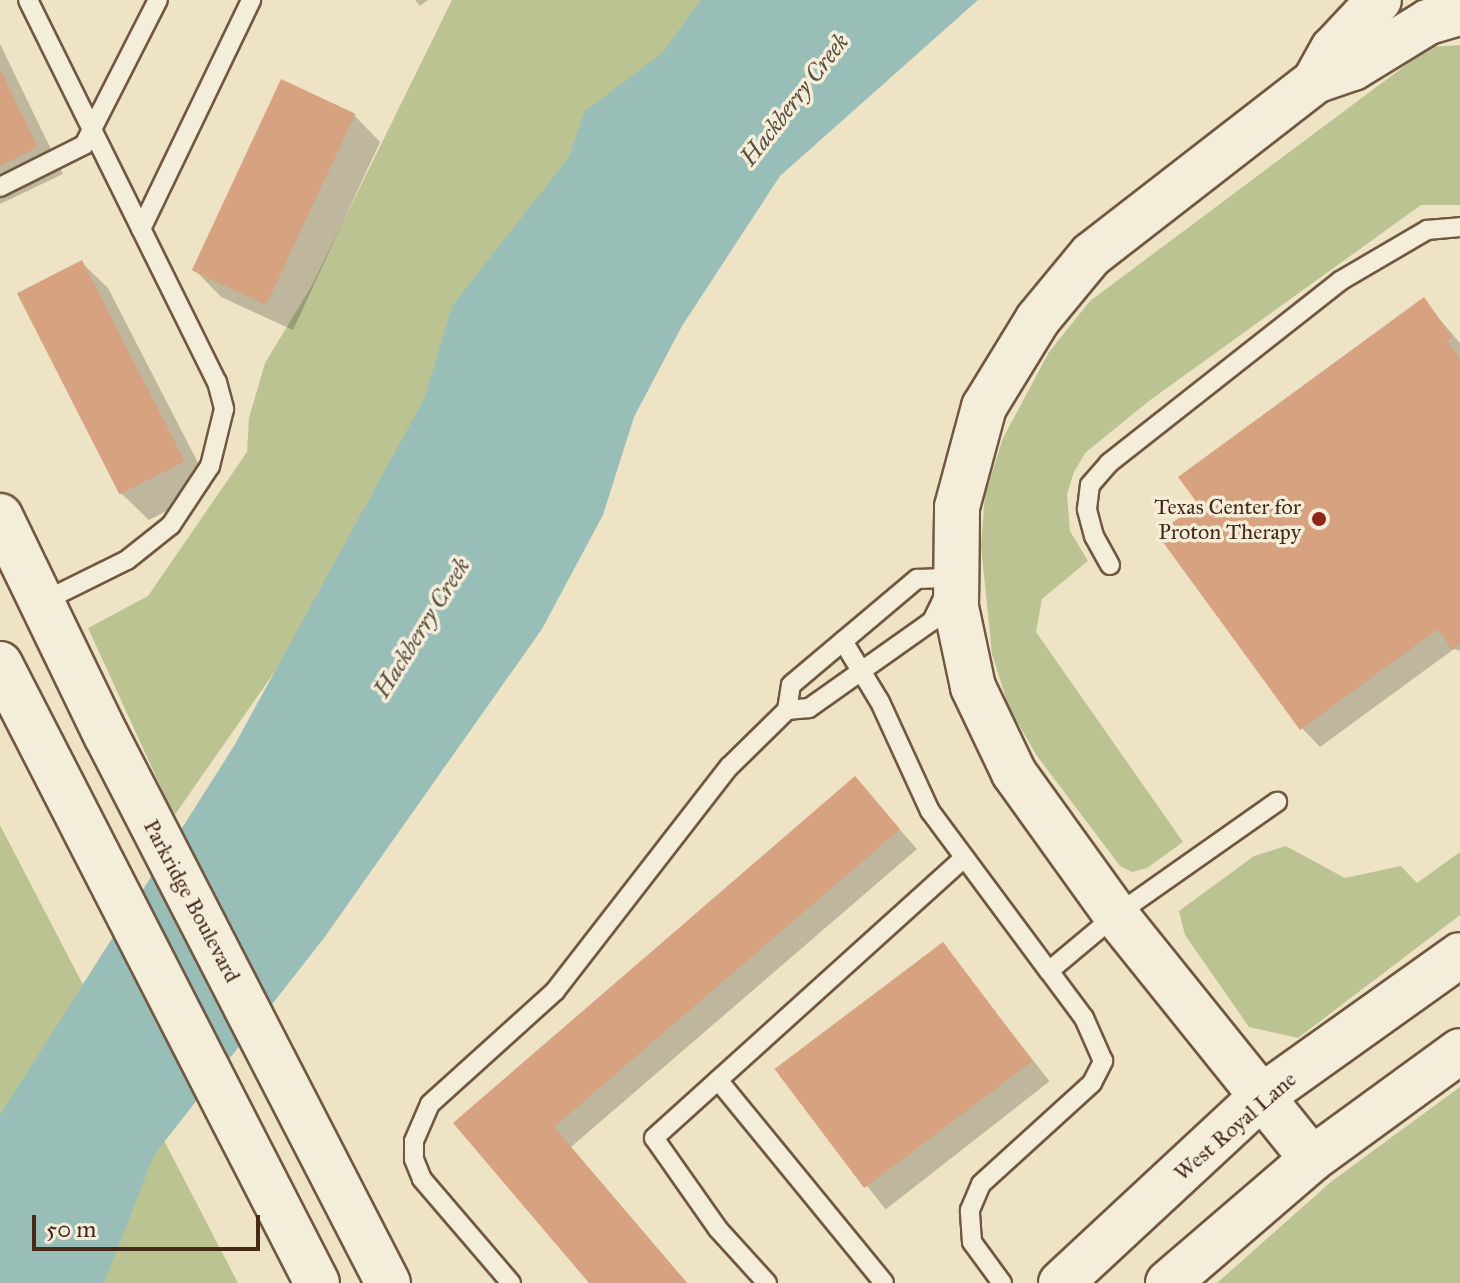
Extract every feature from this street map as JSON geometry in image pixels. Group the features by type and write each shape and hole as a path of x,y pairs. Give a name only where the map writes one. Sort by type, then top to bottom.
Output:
{"main road":[{"path":"1315,81 1333,49 1379,0"},
{"path":"1312,1159 1116,915 1014,773 973,687 953,578 957,507 984,407 1038,319 1091,255 1315,81 1353,68 1428,22 1460,13"},
{"name":"Parkridge Boulevard","path":"0,516 106,735 330,1164 388,1283"},
{"path":"0,664 317,1283"},
{"name":"West Royal Lane","path":"1061,1283 1261,1097 1460,955"},
{"path":"1168,1283 1312,1159 1460,1051"}],"lane":[{"path":"28,0 223,396 222,428 200,487 171,525 127,560 42,602"},
{"path":"0,187 84,145 158,0"},
{"path":"141,229 251,0"},
{"path":"1110,565 1094,536 1087,509 1090,485 1109,463 1340,281 1427,230 1460,227"},
{"path":"511,1283 422,1179 414,1141 423,1116 555,991 729,767 787,710 791,685 917,579 953,578 932,621 860,668 809,708 787,710"},
{"path":"843,641 860,668 930,811 1084,1018 1103,1061 1092,1083 981,1184 970,1210 972,1242 1002,1283"},
{"path":"1049,971 1116,915 1277,802"},
{"path":"767,1283 718,1229 654,1138 964,858"},
{"path":"718,1080 884,1283"}],"green space":[{"path":"452,0 743,0 174,816 88,628 148,596 247,452 249,418 265,363 311,287"},
{"path":"1460,45 1460,205 1421,205 1149,401 1085,453 1074,472 1067,494 1070,531 1088,561 1042,599 1036,632 1183,842 1147,868 1132,872 1120,866 1037,756 1009,708 992,654 981,546 985,495 1003,438 1049,352 1090,301 1430,47"},
{"path":"0,825 238,1283 0,1283"},
{"path":"1286,846 1345,878 1401,866 1417,883 1460,852 1460,915 1298,1038 1249,1027 1185,935 1179,911 1254,856"},
{"path":"1460,1087 1460,1283 1217,1283 1332,1181"}],"water":[{"name":"Hackberry Creek","path":"701,0 978,0 780,176 682,326 634,417 603,515 542,629 324,938 154,1155 104,1283 0,1283 0,1115 234,746 425,397 452,306 569,157 584,112 662,53"}],"building":[{"path":"0,69 38,147 0,166"},
{"path":"281,79 355,114 266,305 192,270"},
{"path":"82,260 185,461 120,495 17,293"},
{"name":"Texas Center for Proton Therapy","path":"1424,297 1452,337 1447,341 1460,359 1460,644 1452,650 1438,629 1300,730 1157,534 1198,504 1178,477"},
{"path":"855,776 900,829 554,1127 687,1283 589,1283 453,1123"},
{"path":"943,942 1033,1061 864,1188 774,1069"}],"place":[{"name":"Texas Center for Proton Therapy","path":"1319,519"}]}
